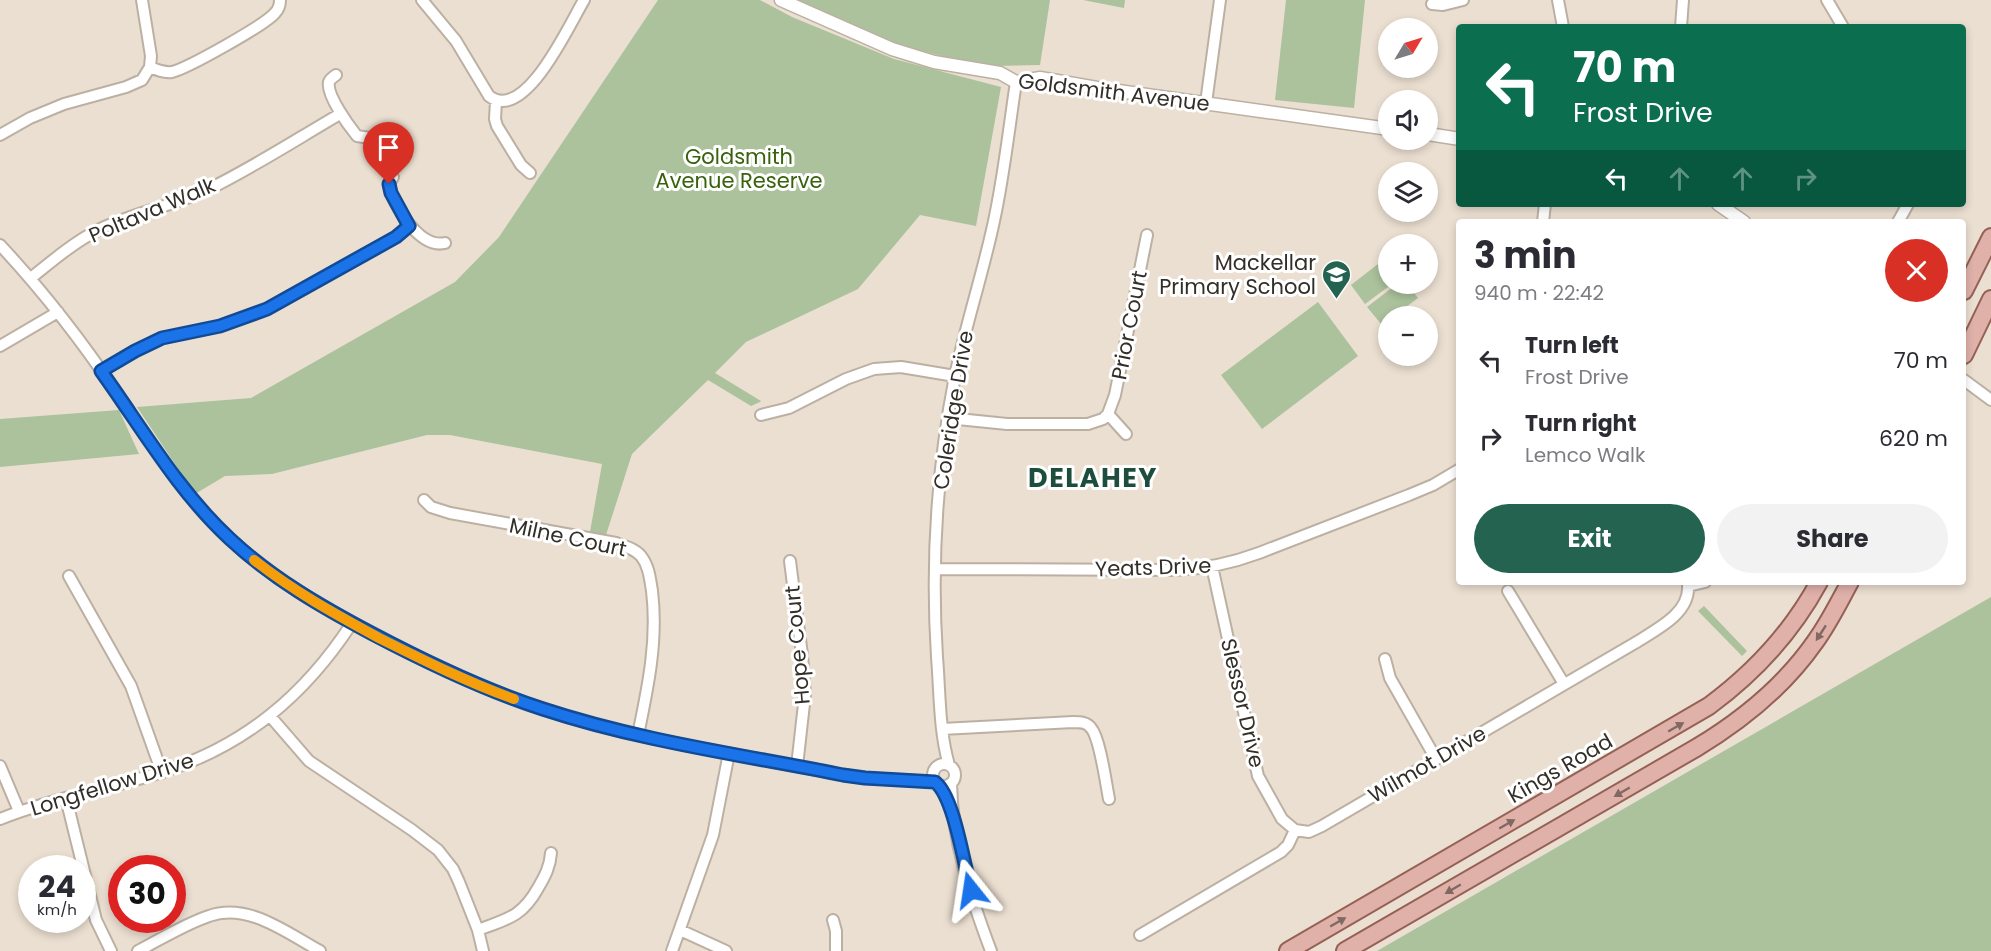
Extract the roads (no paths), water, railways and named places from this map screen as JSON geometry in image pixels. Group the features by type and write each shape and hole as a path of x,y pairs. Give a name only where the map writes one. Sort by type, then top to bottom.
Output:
{"main road":[{"path":"1966,287 1991,237"},
{"path":"1966,351 1991,299"},
{"name":"Kings Road","path":"1288,951 1709,706 1739,684 1779,643 1803,611 1818,585"},
{"path":"1346,951 1696,748 1733,724 1768,694 1802,659 1824,628 1848,585"}],"street":[{"path":"0,135 30,118 64,104 142,80 150,67 151,56 142,0"},
{"path":"150,67 159,71 171,72 197,60 268,19 278,9 280,0"},
{"path":"422,0 456,41 489,96 496,101 507,100 530,86 538,77 584,0"},
{"name":"Goldsmith Avenue","path":"781,0 892,49 934,62 1000,74 1016,82 1040,78 1378,127"},
{"path":"1206,103 1220,0"},
{"path":"1431,4 1463,0"},
{"path":"1558,0 1562,24"},
{"path":"1681,24 1683,0"},
{"path":"1827,0 1841,24"},
{"path":"336,75 331,79 329,86 340,114 357,136 370,138"},
{"name":"Coleridge Drive","path":"991,951 968,878 952,809 941,775 943,742 936,631 935,569 937,517 948,418 955,376 994,222 1016,82"},
{"path":"496,101 497,126 521,165 530,173"},
{"name":"Poltava Walk","path":"31,278 67,249 97,231 210,188 340,114"},
{"path":"1438,136 1456,138"},
{"path":"393,177 389,184 391,193 409,226 429,240 440,244 445,243"},
{"path":"1722,207 1740,219"},
{"path":"101,371 162,338 237,322 278,304 396,237 409,226"},
{"name":"Prior Court","path":"1108,414 1115,395 1147,235"},
{"path":"0,245 31,278 58,312 190,496 229,538 275,577 304,596 409,653 463,679 543,710 638,735 865,778 910,780 941,775"},
{"path":"0,346 58,312"},
{"path":"760,415 789,408 846,379 874,369 901,367 955,376"},
{"path":"1966,381 1991,400"},
{"path":"948,418 1007,424 1088,424 1103,419 1108,414 1126,434"},
{"name":"Yeats Drive","path":"935,569 1176,570 1212,566 1244,558 1409,495 1456,472"},
{"name":"Milne Court","path":"424,500 431,507 443,511 616,543 640,554 650,574 654,645 638,735"},
{"name":"Hope Court","path":"790,561 805,695 797,766"},
{"name":"Slessor Drive","path":"1212,566 1258,776 1282,819 1294,830"},
{"path":"69,576 131,687 162,772"},
{"name":"Wilmot Drive","path":"1294,830 1309,832 1315,830 1635,643 1683,607 1688,597 1688,585"},
{"path":"1508,591 1564,684"},
{"name":"Longfellow Drive","path":"0,819 19,811 162,772 214,752 236,740 270,716 315,674 352,623"},
{"path":"1385,659 1390,678 1436,759"},
{"path":"270,716 309,761 438,850 453,869 459,882 478,930 483,951"},
{"path":"942,729 1083,722 1093,730 1109,799"},
{"path":"672,951 712,835 729,753"},
{"path":"0,766 19,811"},
{"path":"66,798 96,920 111,951"},
{"path":"1140,935 1281,852 1288,845 1294,830"},
{"path":"478,930 515,915 528,905 548,871 551,853"},
{"path":"138,951 209,915 233,912 265,921 320,951"},
{"path":"833,920 837,931 836,951"},
{"path":"680,930 726,951"}],"place":[{"name":"Mackellar Primary School","path":"1337,300"}],"district":[{"name":"DELAHEY","path":"1093,477"}],"park label":[{"name":"Goldsmith Avenue Reserve","path":"739,168"}]}
